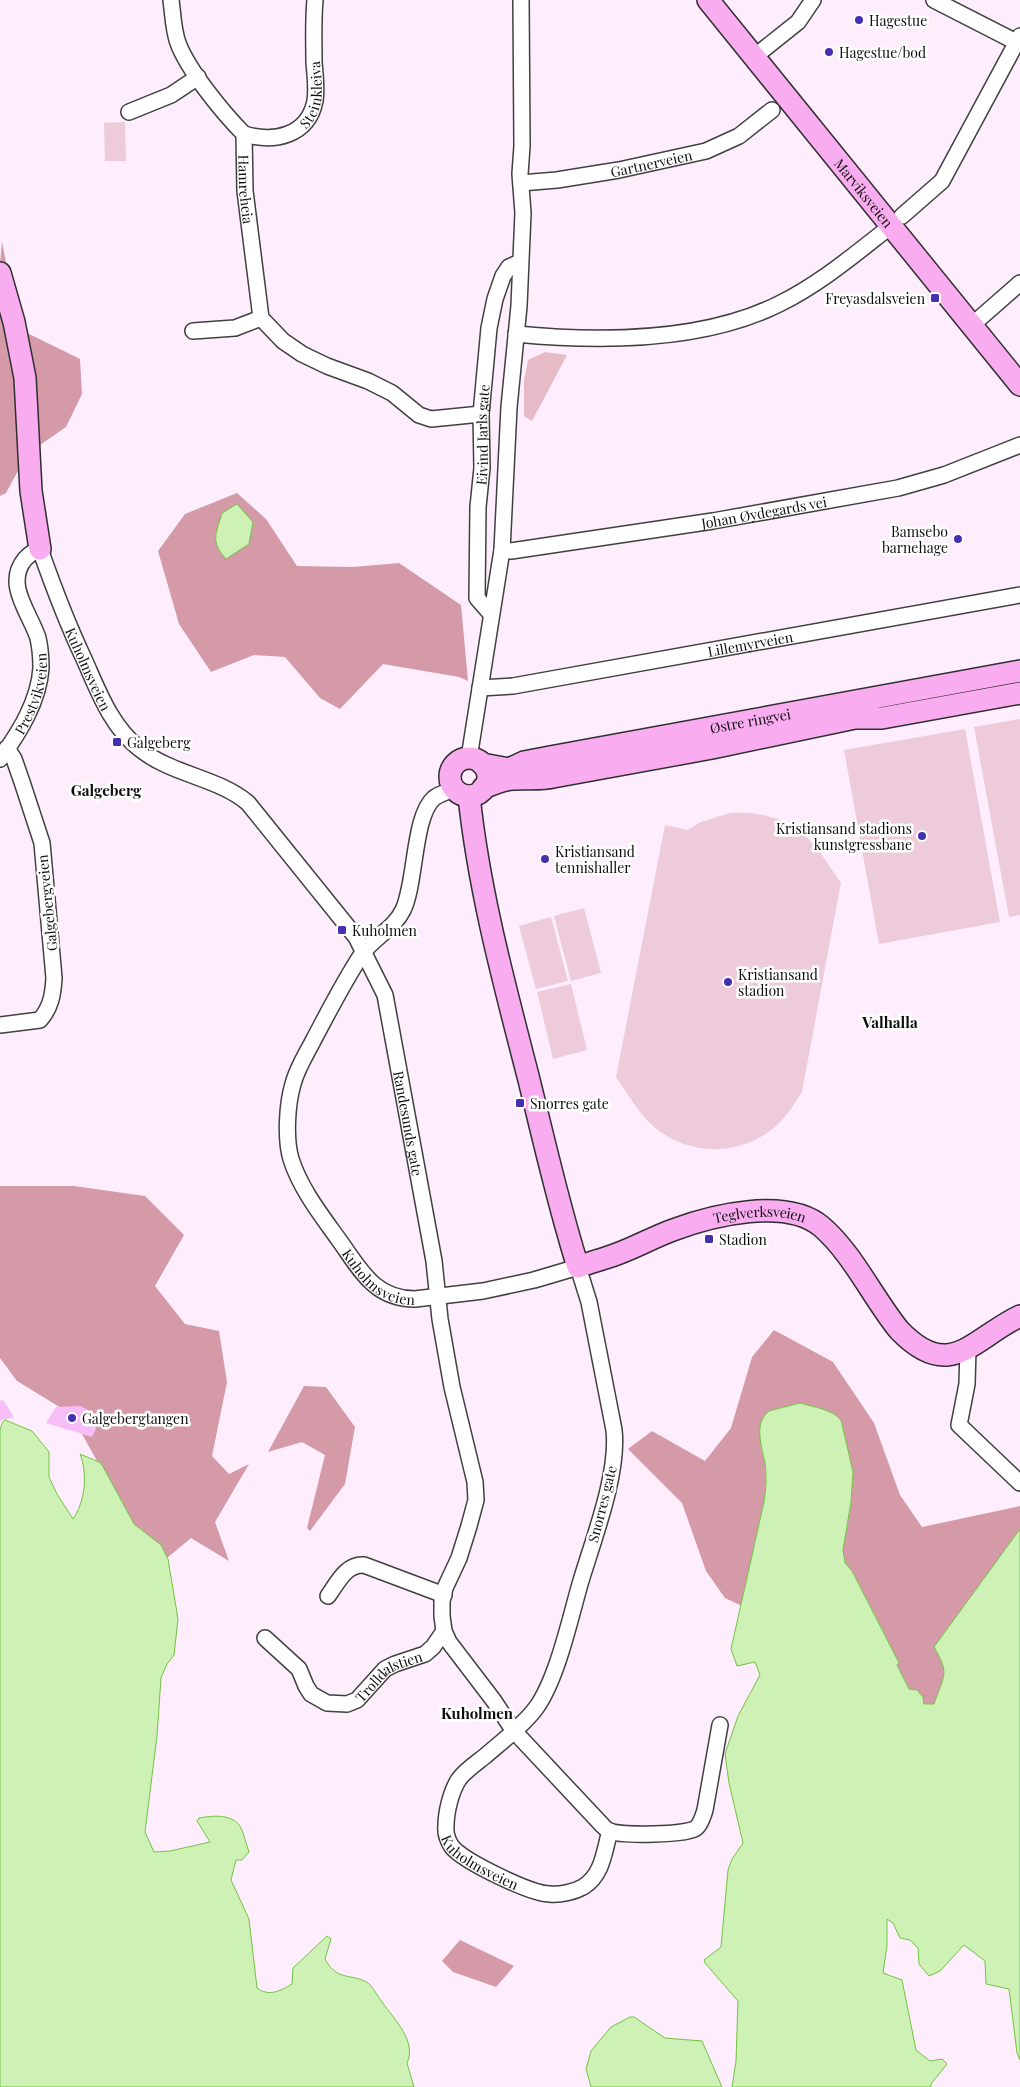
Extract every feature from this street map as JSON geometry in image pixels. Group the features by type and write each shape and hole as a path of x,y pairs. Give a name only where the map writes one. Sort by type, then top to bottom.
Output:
{"street":[{"path":"171,0 178,41 184,57 226,116 244,134"},
{"name":"Steinkleiva","path":"244,134 258,139 284,137 294,133 310,114 316,88 313,18 315,0"},
{"name":"Eivind Jarls gate","path":"475,761 480,688 490,614 502,550 509,407 516,334 523,214 521,183 521,0"},
{"name":"Marviksveien","path":"708,0 754,57 896,221 972,326 1020,385"},
{"path":"754,57 798,22 813,0"},
{"path":"516,334 560,338 609,339 661,335 736,321 778,305 810,287 850,259 942,181 1019,41 934,0"},
{"path":"130,112 171,95 198,77"},
{"name":"Gartnerveien","path":"521,183 557,180 619,170 706,151 739,136 772,110"},
{"name":"Hamreheia","path":"244,134 245,191 261,318"},
{"name":"Eivind Jarls gate","path":"490,614 478,598 478,507 482,468 481,414 486,351 495,299 503,276 509,267 520,262"},
{"name":"Kuholmsveien","path":"0,273 14,322 25,378 31,491 40,549 50,580 75,642 100,694 118,726 140,750 171,768 236,793 248,803 356,937 363,953"},
{"path":"972,326 1020,283"},
{"path":"193,331 235,328 261,318 284,341 302,354 392,393 419,415 431,419 481,414"},
{"name":"Johan Øydegards vei","path":"502,550 511,552 634,533 898,488 944,475 1020,445"},
{"name":"Prestvikveien","path":"4,754 30,710 39,684 41,669 38,639 16,585 21,564 28,556 40,549"},
{"name":"Lillemyrveien","path":"480,688 513,686 1020,595"},
{"name":"Østre ringvei","path":"475,761 509,769 524,762 550,757 1020,671"},
{"name":"Østre ringvei","path":"469,791 500,781 513,779 536,780 712,748 855,718 882,718 1020,692"},
{"name":"Galgebergveien","path":"0,1025 40,1020 53,998 54,978 42,843 14,759 4,754"},
{"path":"462,759 475,761 487,774 469,791 450,775 452,768 462,759"},
{"name":"Kuholmsveien","path":"469,791 433,799 426,810 408,897 402,912 388,931 363,953 331,1008 293,1084 288,1116 288,1143 291,1158 302,1183 328,1226 373,1285 391,1296 403,1300 437,1297 452,1387 475,1482 476,1500 464,1544 444,1595 442,1616 444,1630 449,1642 494,1701 513,1730 603,1826 610,1831 602,1864 595,1876 583,1887 566,1893 549,1894 529,1889 475,1863 453,1848 446,1836 446,1825 453,1791 458,1780 513,1730"},
{"name":"Snorres gate","path":"469,791 473,836 489,922 545,1138 566,1228 589,1302 615,1441 613,1458 596,1532 548,1686 535,1709 513,1730"},
{"name":"Randesunds gate","path":"363,953 385,995 392,1027 434,1261 437,1297"},
{"name":"Teglverksveien","path":"437,1297 517,1284 618,1253 689,1224 750,1212 784,1211 799,1214 811,1220 831,1236 887,1316 909,1341 929,1354 948,1354 968,1349 1020,1316"},
{"path":"968,1349 967,1384 959,1425 1020,1482"},
{"path":"328,1596 349,1568 357,1564 444,1595"},
{"name":"Trolldalstien","path":"266,1638 299,1669 311,1694 327,1703 347,1704 356,1700 385,1669 425,1654 433,1647 444,1630"},
{"path":"610,1831 628,1834 648,1834 690,1831 696,1828 702,1820 705,1810 720,1725"}],"shaded area":[{"path":"125,122 126,161 105,161 104,123"},
{"path":"2,242 19,329 80,359 82,394 66,427 27,454 6,493 0,496 0,264"},
{"path":"545,352 567,355 532,421 524,416 524,380 528,360"},
{"path":"237,493 266,519 297,566 353,567 399,563 461,605 468,681 459,677 383,664 340,709 320,698 285,657 254,655 211,672 179,624 158,551 185,514"},
{"path":"237,504 253,522 249,544 226,559 216,542 216,532 222,513"},
{"path":"1020,719 1020,915 1009,917 974,727"},
{"name":"Kristiansand stadions kunstgressbane","path":"965,729 1000,922 879,944 844,750"},
{"path":"730,813 765,815 776,818 796,829 818,849 841,882 802,1092 784,1118 763,1136 732,1148 699,1148 667,1136 653,1126 633,1103 616,1077 665,825 688,830 701,822"},
{"path":"584,908 601,973 571,981 554,916"},
{"path":"551,917 568,981 536,989 519,926"},
{"path":"571,984 587,1050 553,1059 537,992"},
{"path":"0,1186 74,1186 145,1196 184,1235 155,1286 185,1324 219,1331 227,1382 212,1456 229,1474 249,1464 215,1522 229,1561 191,1538 167,1558 161,1545 134,1524 101,1463 97,1461 71,1414 17,1381 0,1358"},
{"path":"774,1330 833,1362 874,1423 900,1495 922,1527 1020,1506 1020,1529 934,1647 942,1663 944,1675 934,1704 924,1704 917,1690 909,1689 897,1665 899,1663 897,1659 852,1571 845,1563 844,1538 851,1502 853,1472 841,1420 837,1416 800,1403 769,1411 761,1448 765,1462 766,1483 764,1502 742,1606 725,1598 706,1571 682,1503 628,1449 652,1431 705,1461 731,1428 752,1357"},
{"path":"304,1386 326,1387 355,1427 345,1484 310,1531 307,1528 325,1455 302,1442 268,1452"},
{"path":"800,1403 833,1413 841,1420 853,1472 851,1502 843,1550 845,1563 852,1571 897,1659 899,1663 897,1665 909,1689 917,1690 923,1697 924,1704 934,1704 944,1675 942,1663 934,1647 1020,1529 1020,2060 1017,2053 1009,1989 986,1984 985,1961 964,1945 940,1971 929,1976 919,1964 918,1948 910,1940 900,1938 893,1923 887,1919 887,1946 883,1973 902,1980 916,2050 930,2061 942,2059 947,2064 931,2084 931,2087 732,2087 736,2061 738,2001 704,1960 721,1947 728,1870 732,1859 743,1843 729,1783 725,1754 738,1716 760,1675 755,1662 737,1666 731,1649 765,1497 766,1473 760,1435 761,1422 769,1411"},
{"path":"5,1420 32,1431 49,1452 49,1477 73,1519 83,1496 84,1488 84,1470 80,1454 101,1463 134,1524 161,1545 168,1559 178,1619 174,1655 167,1664 161,1678 157,1736 145,1832 154,1852 170,1851 210,1842 197,1821 199,1818 221,1816 236,1822 240,1826 249,1852 242,1860 236,1860 231,1880 249,1919 257,1988 270,1993 279,1991 292,1984 293,1968 327,1936 331,1939 325,1959 330,1966 340,1974 368,1983 403,2031 409,2047 407,2063 414,2087 0,2087 0,1430"},
{"path":"460,1940 514,1966 496,1987 453,1972 442,1961"},
{"path":"630,2017 634,2017 665,2038 702,2041 722,2087 591,2087 586,2069 591,2051 611,2027"}],"sand":[{"path":"3,1400 14,1417 0,1421 0,1401"},
{"name":"Galgebergtangen","path":"81,1406 94,1414 96,1429 92,1437 46,1423 56,1407"}],"place":[{"name":"Hagestue","path":"859,20"},
{"name":"Hagestue/bod","path":"829,52"},
{"name":"Freyasdalsveien","path":"935,298"},
{"name":"Bamsebo barnehage","path":"958,539"},
{"name":"Galgeberg","path":"117,742"},
{"name":"Kristiansand stadions kunstgressbane","path":"922,836"},
{"name":"Kristiansand tennishaller","path":"545,859"},
{"name":"Kuholmen","path":"342,930"},
{"name":"Kristiansand stadion","path":"728,982"},
{"name":"Snorres gate","path":"520,1103"},
{"name":"Stadion","path":"709,1239"},
{"name":"Galgebergtangen","path":"72,1418"}],"district":[{"name":"Galgeberg","path":"106,790"},
{"name":"Valhalla","path":"890,1022"},
{"name":"Kuholmen","path":"477,1713"}]}
